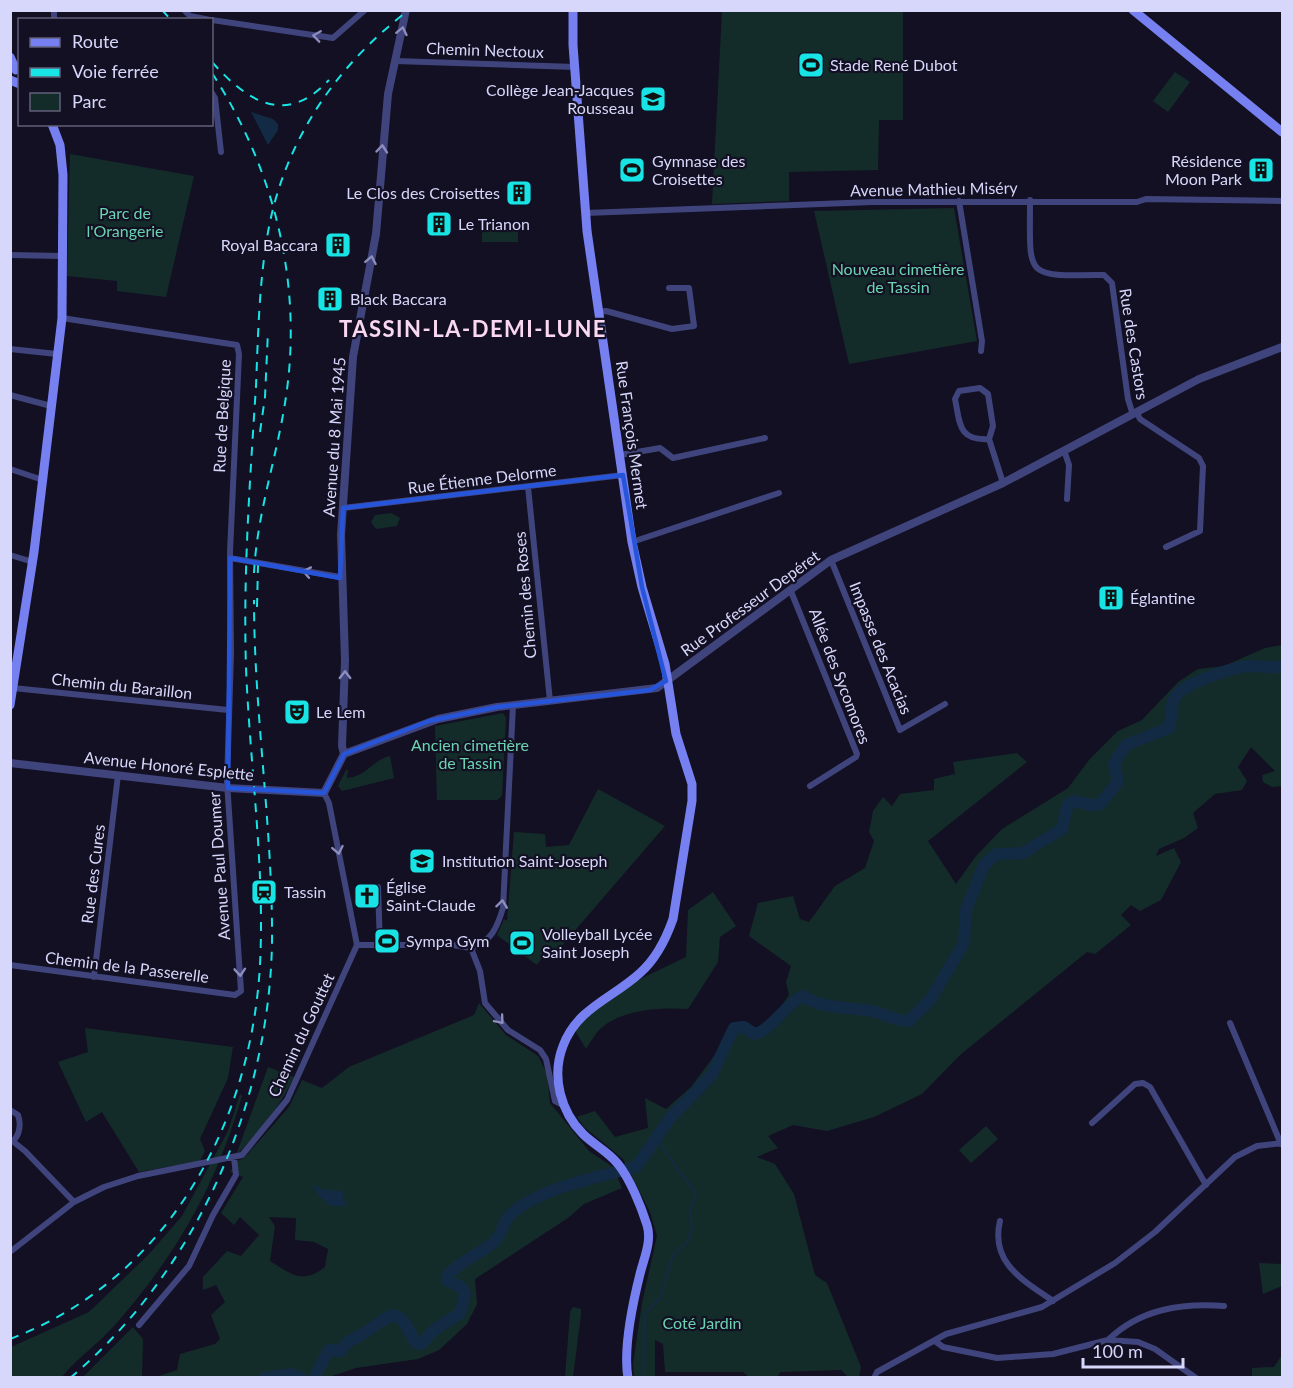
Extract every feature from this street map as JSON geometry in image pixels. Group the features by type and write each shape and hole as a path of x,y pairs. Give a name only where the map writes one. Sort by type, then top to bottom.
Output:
{"main road":[{"name":"Rue François Mermet","path":"563,1105 558,1085 558,1065 563,1047 573,1027 601,999 641,972 667,937 673,919 692,801 692,784 676,734 665,664 642,587 632,542 586,213 574,67 573,10"},
{"path":"1133,10 1282,132"},
{"path":"10,57 15,70"},
{"path":"10,705 15,645 33,562 62,318 63,175 60,145 53,126"},
{"path":"563,1105 570,1119 584,1135 620,1166 647,1226 649,1236 628,1350 628,1377"}],"street":[{"path":"184,10 190,16 200,18"},
{"path":"213,20 333,38 365,10"},
{"name":"Avenue du 8 Mai 1945","path":"324,793 344,754 342,746 345,660 340,577 354,346 376,234 382,146 395,61 406,10"},
{"name":"Chemin Nectoux","path":"395,61 574,67"},
{"path":"213,95 221,152"},
{"name":"Avenue Mathieu Miséry","path":"586,213 959,201 1137,202 1146,199 1232,198 1282,201"},
{"name":"Rue des Castors","path":"1030,200 1029,253 1032,264 1040,272 1052,276 1104,275 1112,283 1128,399 1135,414"},
{"path":"959,201 982,341 981,351"},
{"path":"10,255 62,256"},
{"path":"599,312 606,311 672,329 694,326 689,288 669,288"},
{"name":"Rue de Belgique","path":"62,318 237,345 239,354 230,558"},
{"name":"Rue Professeur Depéret","path":"344,754 438,718 513,705 651,690 831,560 1003,483 1226,367 1282,347"},
{"path":"10,349 57,354"},
{"path":"989,439 969,438 962,431 955,399 959,391 980,388 988,394 993,426 989,439 1003,483"},
{"path":"10,395 51,406"},
{"path":"1135,414 1140,420 1199,458 1203,466 1200,531 1166,547"},
{"path":"620,455 660,448 673,458 765,438"},
{"path":"1064,450 1069,465 1067,499"},
{"path":"10,469 43,480"},
{"name":"Rue Étienne Delorme","path":"343,508 623,475"},
{"name":"Chemin des Roses","path":"528,487 550,701"},
{"path":"632,542 779,493"},
{"path":"10,555 33,562"},
{"path":"230,558 340,577"},
{"name":"Avenue Paul Doumer","path":"230,558 228,788 240,993"},
{"name":"Impasse des Acacias","path":"831,560 900,730 945,704"},
{"name":"Allée des Sycomores","path":"790,589 857,753 856,757 810,786"},
{"name":"Chemin du Baraillon","path":"13,688 228,710"},
{"path":"324,793 329,803 357,945 453,945 471,948 480,945 494,933 502,908 513,705"},
{"name":"Avenue Honoré Esplette","path":"10,763 228,788 324,793"},
{"name":"Rue des Cures","path":"94,976 118,776"},
{"path":"378,887 381,946"},
{"name":"Chemin du Gouttet","path":"10,1252 74,1202 104,1186 138,1176 242,1155 259,1138 287,1100 357,945"},
{"path":"471,948 478,967 485,1003 508,1030 540,1050 550,1066 552,1095 555,1101 563,1105"},
{"name":"Chemin de la Passerelle","path":"10,965 240,993"},
{"path":"874,1377 877,1372 946,1334 1042,1307 1053,1301 1115,1263 1155,1232 1235,1157 1257,1146 1282,1143 1230,1023"},
{"path":"1092,1124 1136,1084 1143,1083 1150,1087 1206,1185"},
{"path":"10,1110 20,1119 19,1132 12,1140 74,1202"},
{"path":"139,1325 189,1266 213,1215 236,1175 234,1158"},
{"path":"1000,1221 997,1232 1002,1259 1023,1280 1053,1301"},
{"path":"1108,1340 1130,1322 1160,1311 1191,1305 1224,1306"},
{"path":"934,1341 942,1347 980,1356 1008,1358 1053,1354 1108,1340 1148,1345 1196,1377"}],"highlighted area":[{"path":"623,475 642,587 666,681 650,690 497,707 429,721 344,754 324,793 228,788 230,558 340,578 343,508"}],"green space":[{"name":"Stade René Dubot","path":"722,11 903,11 903,120 879,120 878,170 789,172 789,201 712,204"},
{"path":"1175,72 1190,82 1168,112 1153,101"},
{"name":"Parc de l'Orangerie","path":"70,154 194,176 166,297 117,291 117,281 67,276"},
{"name":"Nouveau cimetière de Tassin","path":"954,208 977,341 849,364 814,211"},
{"path":"482,223 518,224 518,242 482,242"},
{"path":"391,513 400,518 397,526 376,529 371,522 375,515"},
{"name":"Coté Jardin","path":"1282,645 1282,786 1272,787 1263,782 1262,775 1275,771 1251,747 1238,767 1247,781 1242,790 1215,794 1193,813 1198,828 1184,838 1159,849 1156,856 1174,848 1181,862 1161,900 1140,911 1131,905 1121,915 1131,925 1095,954 1087,952 960,1055 922,1094 874,1117 827,1131 793,1125 768,1136 778,1148 757,1157 775,1164 794,1194 815,1275 827,1283 861,1367 859,1377 848,1377 841,1370 780,1372 777,1378 749,1377 743,1372 665,1372 663,1344 655,1340 655,1377 634,1377 633,1364 642,1303 657,1236 650,1212 623,1159 584,1127 577,1117 595,1111 615,1137 648,1128 645,1098 666,1109 691,1087 734,1029 763,1032 789,995 786,982 791,966 749,936 758,903 793,896 800,919 809,922 835,886 865,868 874,841 869,832 873,811 883,797 892,806 900,794 934,790 934,779 955,774 953,762 1017,753 1027,762 928,841 956,884 976,856 1002,829 1068,788 1089,760 1118,731 1142,720 1178,682 1198,669 1224,666 1265,648"},
{"name":"Ancien cimetière de Tassin","path":"503,713 506,718 502,796 497,800 437,800 435,726"},
{"path":"390,756 394,778 342,791 338,786 346,770 348,770 347,778 354,777"},
{"path":"598,789 665,826 553,956 547,951 537,965 497,935 504,919 507,921 514,832 545,834 546,847 569,845"},
{"path":"713,892 736,926 720,937 718,962 688,1009 654,1009 619,1017 600,1029 586,1049 573,1027 609,994 686,957 688,910"},
{"path":"479,1003 506,1035 538,1056 547,1074 550,1103 589,1151 613,1167 622,1188 584,1204 568,1218 475,1279 477,1304 467,1324 439,1350 418,1359 356,1368 329,1377 153,1378 177,1370 180,1354 215,1344 220,1339 211,1315 225,1302 216,1285 203,1290 203,1277 227,1251 241,1256 259,1235 240,1217 234,1225 221,1213 243,1177 230,1172 237,1161 244,1158 289,1107 302,1080 322,1088 349,1067 474,1015","holes":["269,1217 296,1218 295,1240 314,1242 328,1249 325,1267 310,1275 297,1276 270,1261 275,1226"]},
{"path":"85,1028 233,1047 228,1078 200,1139 205,1151 200,1161 139,1172 102,1112 86,1122 58,1062 88,1052"},
{"path":"268,1067 294,1077 269,1119 236,1155"},
{"path":"240,1094 242,1096 231,1129 206,1190 192,1218 157,1273 108,1333 62,1377 11,1378 11,1347 89,1312 148,1255 182,1216 228,1131"},
{"path":"986,1126 998,1139 971,1163 959,1150"},
{"path":"1259,1263 1282,1264 1282,1286 1263,1294"},
{"path":"573,1307 581,1309 581,1315 573,1377 565,1377 570,1312"},
{"path":"133,1327 143,1339 142,1377 83,1377"},
{"path":"1282,1355 1282,1377 1252,1377 1252,1368 1274,1367"}],"water":[{"path":"251,112 273,119 278,124 278,130 268,145"},
{"path":"312,1184 324,1190 342,1191 346,1206 331,1206 318,1195"}],"waterway":[{"path":"314,1378 329,1350 341,1351 350,1341 390,1316 400,1317 415,1342 421,1344 434,1330 460,1313 465,1294 461,1287 448,1281 448,1275 493,1243 512,1213 555,1189 637,1166 670,1118 711,1076 734,1028 744,1027 754,1034 761,1032 802,996 827,1005 872,1011 909,1021 930,1000 964,943 966,910 984,865 996,854 1023,853 1062,829 1068,804 1074,801 1091,805 1100,804 1118,782 1114,763 1126,745 1169,728 1173,704 1181,691 1210,676 1232,669 1249,666 1282,667"},
{"path":"643,1378 645,1313 660,1298 673,1256 687,1243 692,1228 690,1210 696,1194 656,1138"},
{"path":"264,1378 291,1374 301,1378"}],"railway":[{"path":"162,10 169,18"},
{"path":"10,1339 65,1313 114,1278 155,1237 190,1190 218,1139 239,1083 253,1025 260,965 259,854 248,705 245,598 259,312 267,238 274,204 285,171 316,110 357,57 409,10"},
{"path":"213,63 239,88 267,103 282,105 297,103 313,94 329,80"},
{"path":"213,75 253,149 268,189 287,273 290,359 285,403 263,508 254,573"},
{"path":"260,432 265,397 268,331"},
{"path":"257,607 258,565"},
{"path":"70,1378 114,1336 154,1289 188,1237 217,1182 240,1124 257,1065 268,1004 272,900 257,686 254,600"}],"place":[{"name":"Stade René Dubot","path":"811,65"},
{"name":"Collège Jean-Jacques Rousseau","path":"653,99"},
{"name":"Gymnase des Croisettes","path":"632,170"},
{"name":"Résidence Moon Park","path":"1261,170"},
{"name":"Le Clos des Croisettes","path":"519,193"},
{"name":"Le Trianon","path":"439,224"},
{"name":"Royal Baccara","path":"338,245"},
{"name":"Black Baccara","path":"330,299"},
{"name":"Églantine","path":"1111,598"},
{"name":"Le Lem","path":"297,712"},
{"name":"Institution Saint-Joseph","path":"422,861"},
{"name":"Tassin","path":"264,892"},
{"name":"Église Saint-Claude","path":"367,896"},
{"name":"Sympa Gym","path":"387,941"},
{"name":"Volleyball Lycée Saint Joseph","path":"522,943"}],"district":[{"name":"TASSIN-LA-DEMI-LUNE","path":"473,329"}]}
